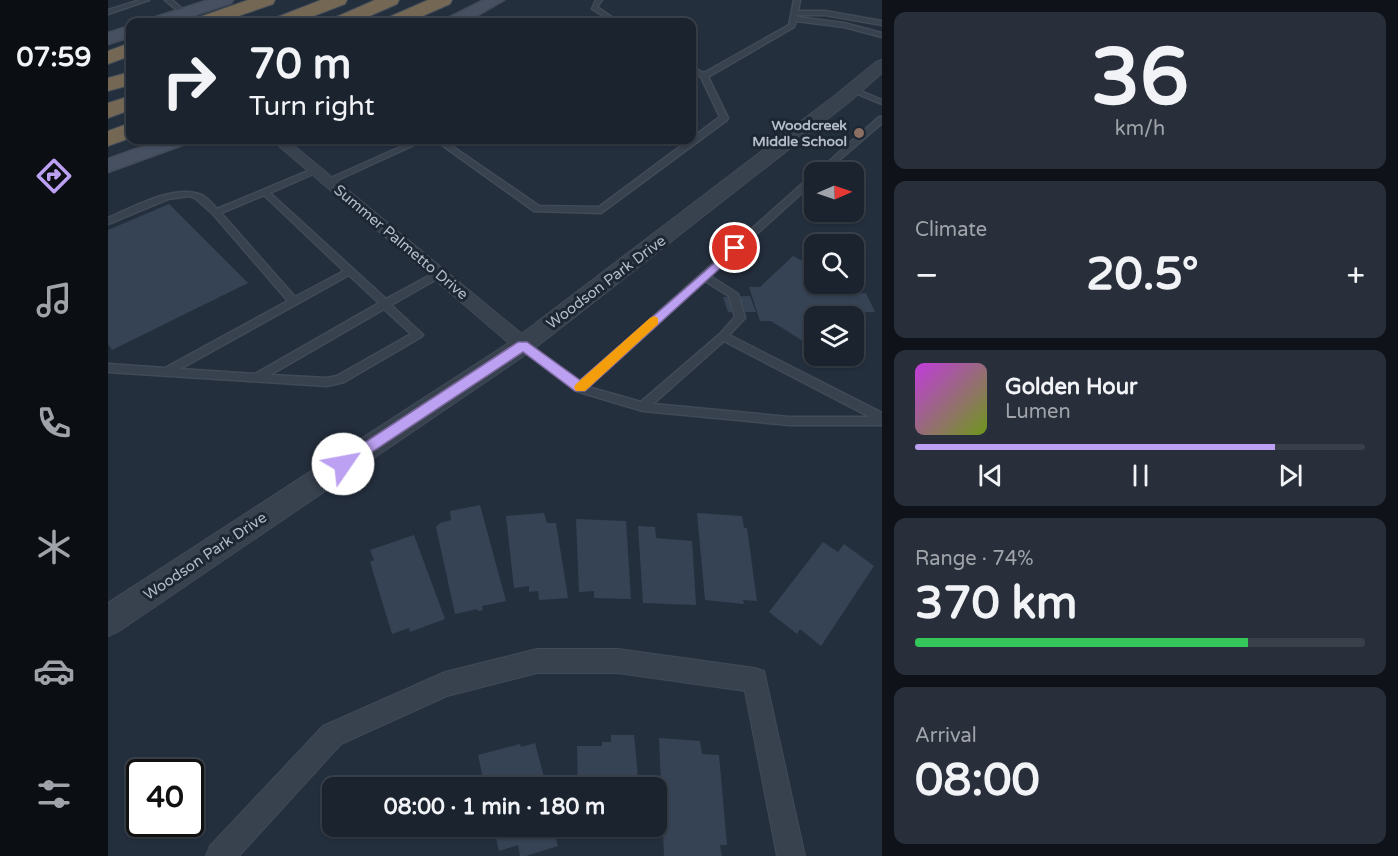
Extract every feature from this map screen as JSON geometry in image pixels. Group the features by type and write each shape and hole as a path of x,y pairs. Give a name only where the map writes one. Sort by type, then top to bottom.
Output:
{"highway":[{"path":"215,18 266,0"},
{"path":"292,18 338,0"},
{"path":"350,18 390,0"},
{"path":"403,18 443,0"},
{"path":"108,58 126,51"},
{"path":"108,85 126,79"},
{"path":"108,111 126,104"},
{"path":"108,139 126,132"}],"main road":[{"path":"172,18 225,0"},
{"path":"462,18 496,0"},
{"path":"108,39 126,33"},
{"path":"108,166 167,144"}],"street":[{"name":"Woodson Park Drive","path":"108,621 523,345 853,90 882,65"},
{"name":"Summer Palmetto Drive","path":"284,144 523,345"},
{"path":"220,856 332,735 445,684 537,661 618,661 755,680 791,856"}],"lane":[{"path":"108,12 146,0"},
{"path":"168,0 185,14"},
{"path":"598,0 594,8 610,18"},
{"path":"704,76 792,26 796,16 797,0"},
{"path":"796,16 843,17 882,23"},
{"path":"796,16 882,35"},
{"path":"843,17 844,25"},
{"path":"696,71 704,76 724,118 696,139"},
{"path":"853,90 882,102"},
{"path":"833,162 882,119"},
{"path":"216,212 265,192 354,167 411,144"},
{"path":"445,144 537,209 601,210 689,144"},
{"path":"580,388 804,187"},
{"path":"108,368 333,381 357,371 418,335 265,192"},
{"path":"108,221 168,197 183,195 199,197 216,212 294,302"},
{"path":"168,371 350,271"},
{"path":"256,377 439,274"},
{"path":"643,407 740,318 733,294 703,276"},
{"path":"723,336 882,419"},
{"path":"523,345 580,388 643,407 789,421 882,419"}],"building":[{"path":"169,204 248,283 112,350 108,344 108,230"},
{"path":"793,256 804,262 804,294 866,293 875,312 864,312 864,306 804,306 804,342 771,321 760,321 749,287 760,287"},
{"path":"750,296 756,312 728,312 723,297"},
{"path":"480,505 506,601 482,606 483,610 478,611 477,609 455,614 436,527 440,523 451,520 450,511"},
{"path":"544,513 547,523 556,523 568,598 539,600 538,591 529,592 529,586 514,588 506,516"},
{"path":"697,513 742,516 744,528 747,528 757,601 743,600 744,604 705,600"},
{"path":"576,519 626,521 631,599 594,598 594,591 579,592"},
{"path":"638,526 655,527 656,538 692,541 696,605 643,603"},
{"path":"414,535 445,619 410,632 409,628 392,634 370,562 374,560 370,550"},
{"path":"823,542 838,552 844,544 874,566 821,646 800,629 797,634 769,612"},
{"path":"611,735 634,735 638,777 578,777 577,746 602,746 602,742 611,742"},
{"path":"659,738 700,741 702,754 719,755 727,845 720,845 722,856 664,856 663,837 667,837 667,777 661,777"},
{"path":"535,743 544,777 483,777 478,755 520,744 521,747"},
{"path":"496,837 556,837 558,846 526,856 520,856 518,845 499,851"}],"slow traffic":[{"path":"581,387 654,321"}],"place":[{"name":"Woodcreek Middle School","path":"859,133"}],"route":[{"path":"343,464 523,345 580,388 735,248"}]}
